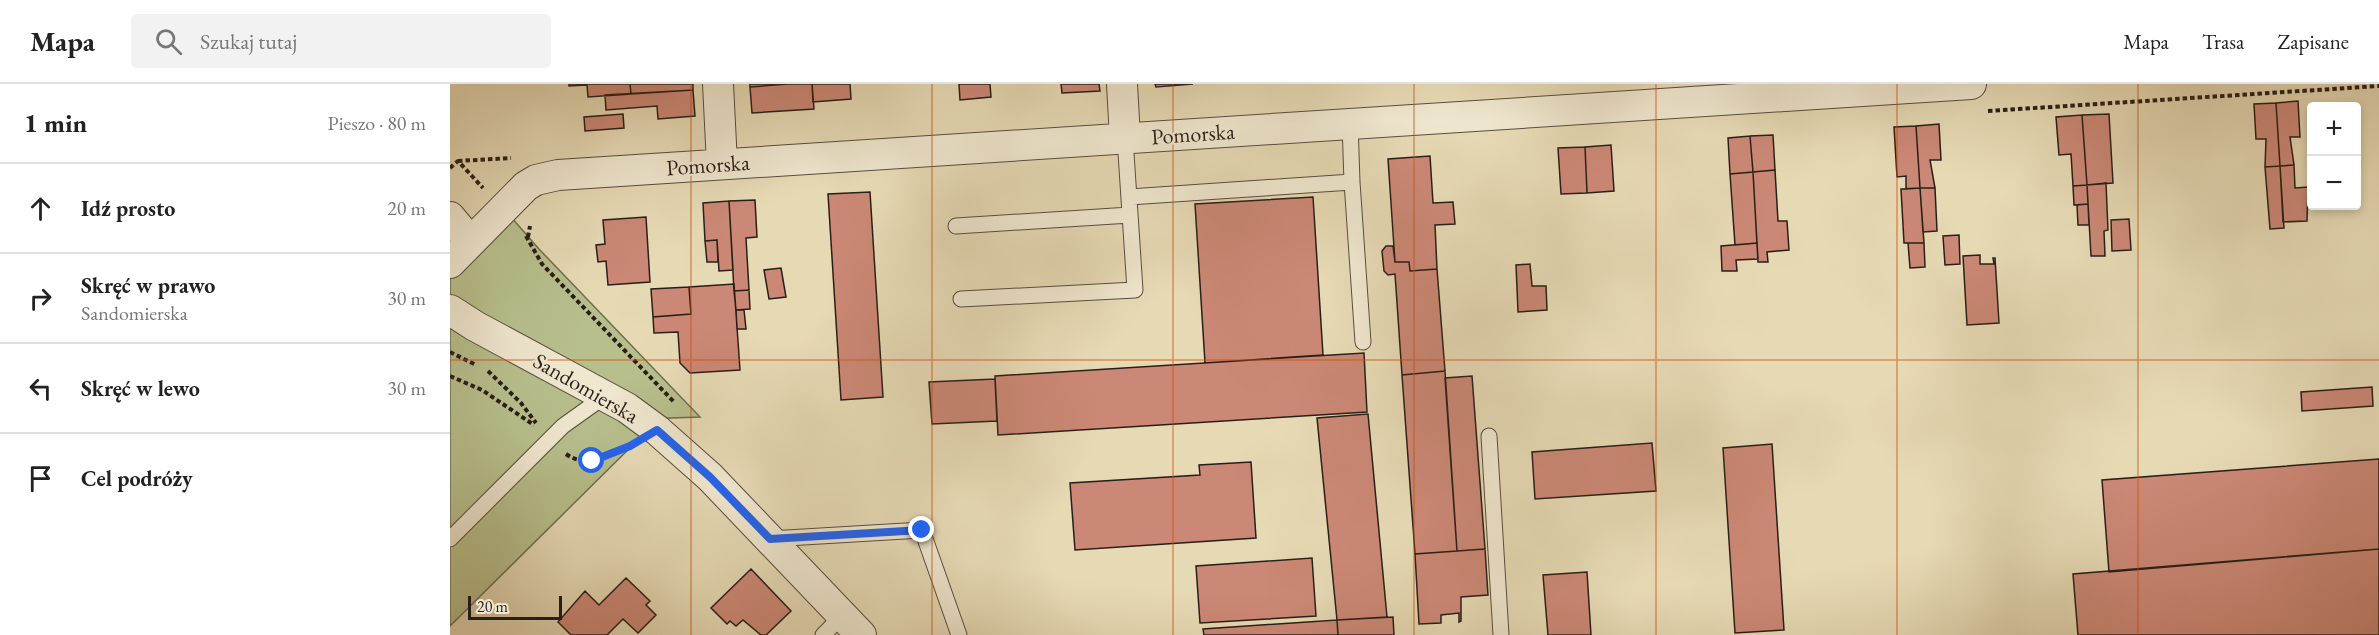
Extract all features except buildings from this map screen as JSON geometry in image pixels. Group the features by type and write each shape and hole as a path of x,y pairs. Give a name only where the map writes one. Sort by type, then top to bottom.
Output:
{"street":[{"path":"718,84 722,164"},
{"path":"1122,84 1125,138"},
{"name":"Pomorska","path":"450,263 526,186 547,177 1350,123 1578,96 1971,84"},
{"path":"450,217 470,241"},
{"name":"Sandomierska","path":"450,310 475,326 627,408 657,430 710,477 770,539 842,628"}],"lane":[{"path":"1350,123 1363,342"},
{"path":"962,299 1135,290 1125,138"},
{"path":"1129,196 1352,182"},
{"path":"956,226 1130,215"},
{"path":"450,539 563,426 605,396"},
{"path":"1489,436 1501,635"},
{"path":"770,539 922,530 959,635"}],"path":[{"path":"450,168 458,161 528,237 542,264 675,402"},
{"path":"450,352 490,373 521,403 539,428 482,390 450,375"},
{"path":"561,450 576,460 592,461 630,446 657,430"}],"green space":[{"path":"503,208 539,249 700,417 643,419 652,426 450,626 450,217 470,240"}],"route":[{"path":"592,461 630,446 657,430 710,477 770,539 922,530"}]}
